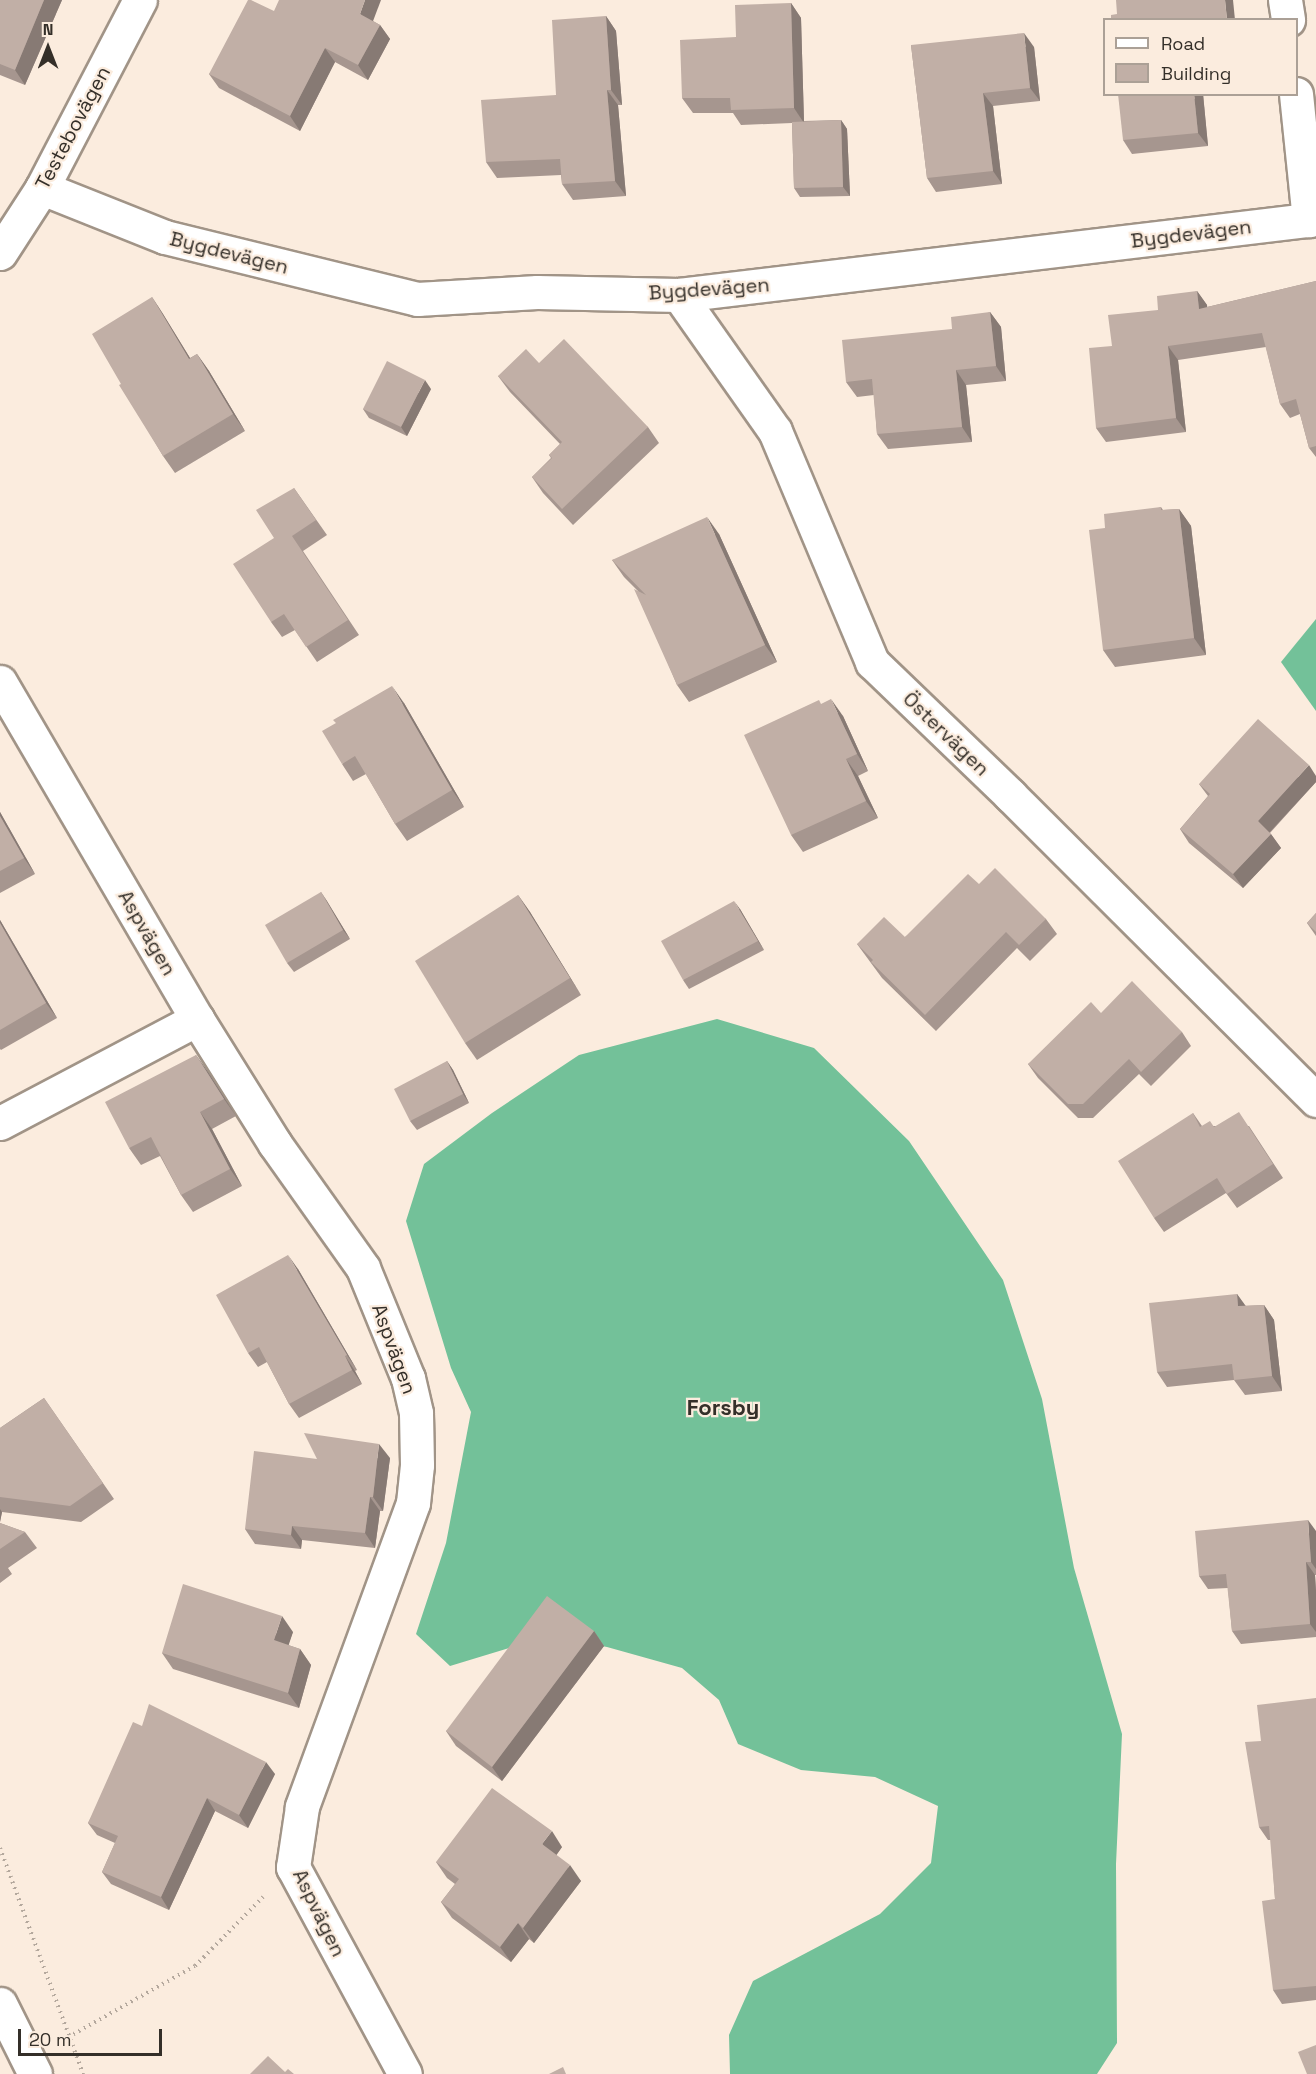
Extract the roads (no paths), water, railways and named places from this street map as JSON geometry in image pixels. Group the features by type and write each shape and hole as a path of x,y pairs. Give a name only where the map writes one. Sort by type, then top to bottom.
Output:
{"street":[{"name":"Testebovägen","path":"0,253 42,188 140,0"},
{"path":"1285,0 1288,18"},
{"path":"1296,96 1313,220"},
{"name":"Bygdevägen","path":"42,188 165,237 417,298 537,292 679,295 1313,220"},
{"name":"Östervägen","path":"679,295 775,431 872,662 1316,1100"},
{"name":"Aspvägen","path":"0,681 197,1019 275,1144 363,1268 408,1378 416,1413 417,1466 413,1503 302,1807 293,1867 405,2074"},
{"path":"0,1123 197,1019"},
{"path":"0,2004 30,2066"}],"district":[{"name":"Forsby","path":"723,1408"}]}
